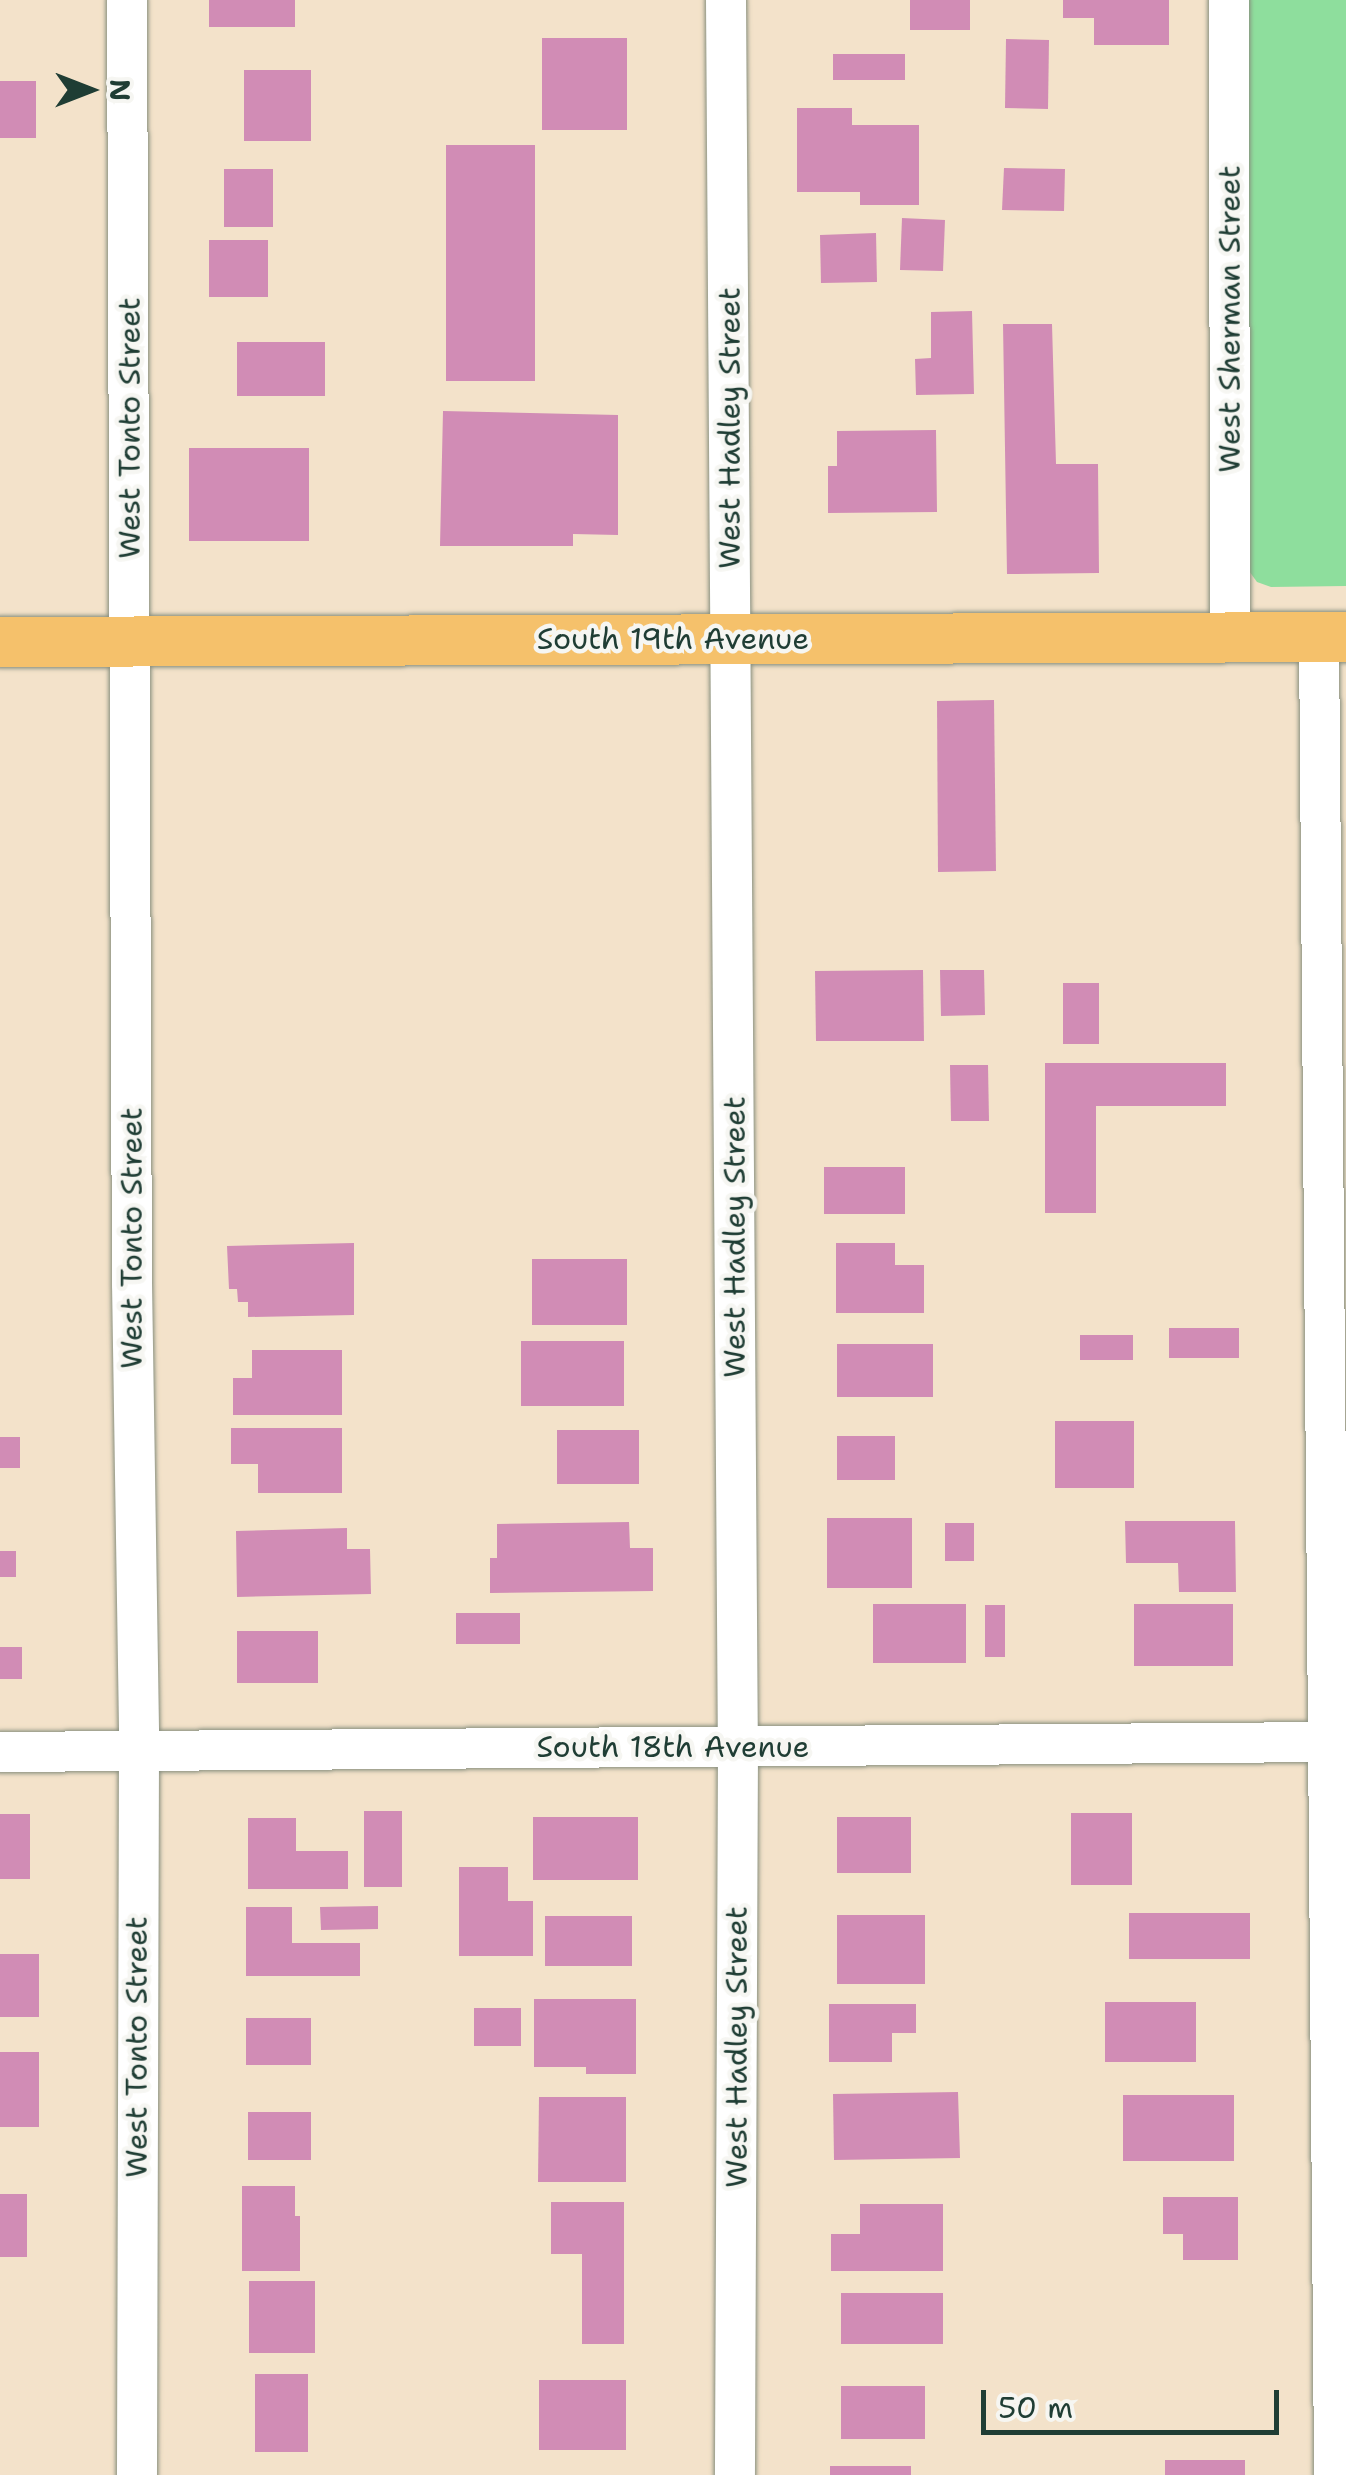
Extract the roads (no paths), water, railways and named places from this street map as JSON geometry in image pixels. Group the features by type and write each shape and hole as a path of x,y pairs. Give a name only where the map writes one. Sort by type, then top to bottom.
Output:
{"main road":[{"name":"South 19th Avenue","path":"0,642 1333,637"}],"street":[{"name":"West Tonto Street","path":"127,0 132,1282 140,1752 137,2475"},
{"name":"West Hadley Street","path":"726,0 738,1747 736,2475"},
{"name":"West Sherman Street","path":"1229,0 1230,637"},
{"path":"1333,637 1334,2475"},
{"name":"South 18th Avenue","path":"0,1752 1336,1742"}]}
